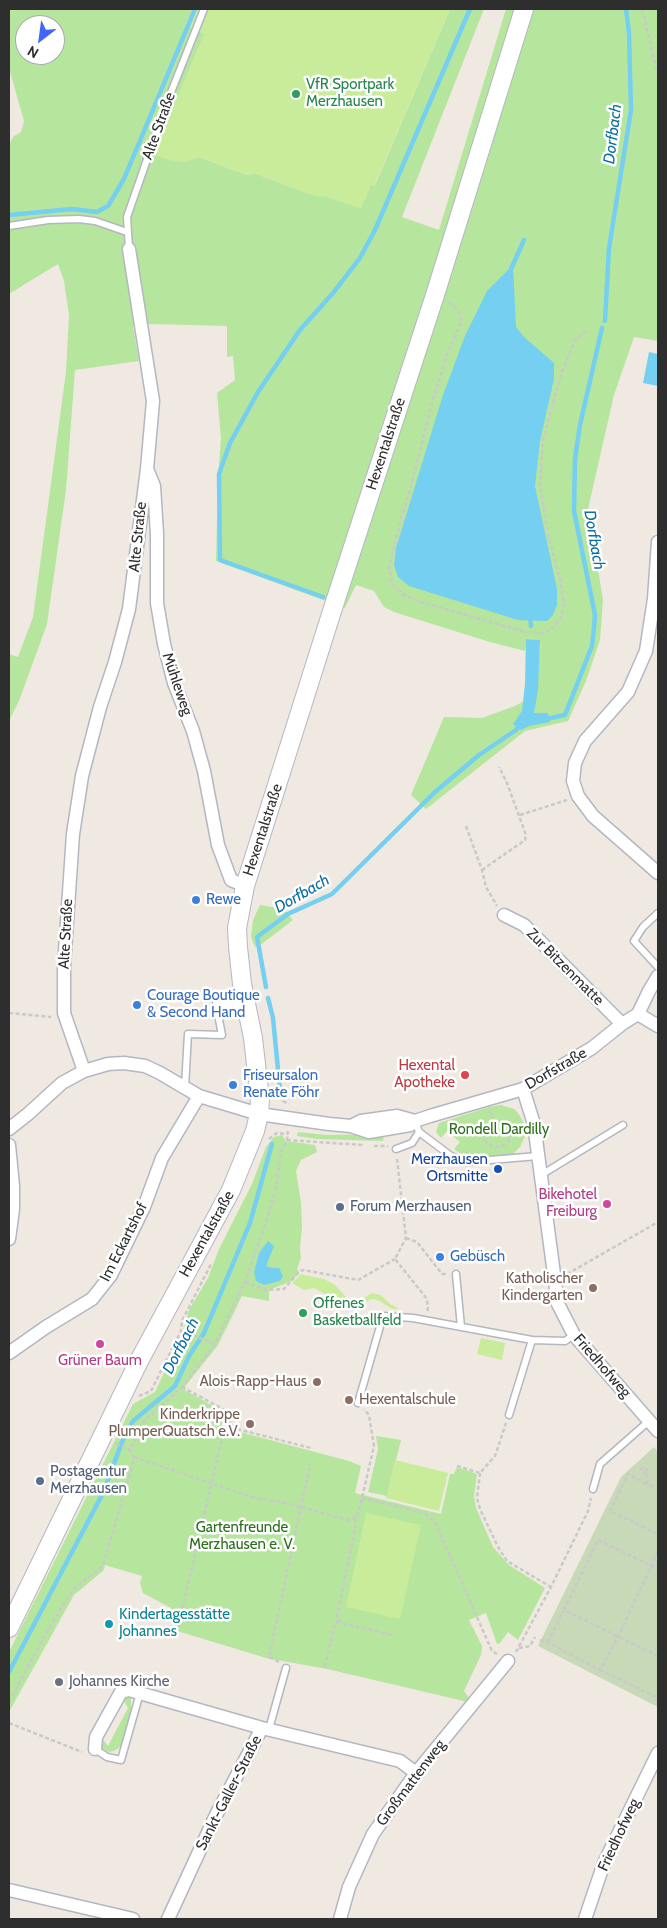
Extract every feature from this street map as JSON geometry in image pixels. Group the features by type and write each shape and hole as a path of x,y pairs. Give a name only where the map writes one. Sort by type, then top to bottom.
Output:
{"main road":[{"name":"Hexentalstraße","path":"9,1628 139,1361 231,1190 243,1162 259,1114 253,1038 239,960 237,928 245,886 435,295 524,9"}],"street":[{"name":"Alte Straße","path":"84,1071 64,1014 64,966 73,834 82,776 100,706 115,662 129,609 147,469 153,401 129,249"},
{"name":"Mühleweg","path":"147,469 154,486 157,534 157,603 164,644 174,683 193,730 204,771 218,846 231,880 245,886"},
{"path":"658,542 654,599 646,651 628,692 585,741 575,763 572,781 578,796 593,816 658,873"},
{"name":"Zur Bitzenmatte","path":"504,914 524,925 622,1024"},
{"path":"658,976 638,1014 658,1025"},
{"name":"Dorfstraße","path":"9,1129 62,1083 84,1071 108,1064 135,1064 160,1072 199,1096 259,1114 351,1126 369,1132 410,1125 417,1126 523,1089 592,1048 638,1014"},
{"name":"Friedhofweg","path":"523,1089 534,1124 558,1304 574,1335 658,1431"},
{"name":"Im Eckartshof","path":"9,1353 46,1327 92,1299 111,1275 144,1206 162,1158 199,1096"},
{"path":"9,1145 13,1186 13,1209 9,1239"},
{"name":"Großmattenweg","path":"340,1919 349,1887 373,1834 416,1773 508,1662"},
{"name":"Sankt-Galler-Straße","path":"95,1750 96,1737 121,1692 129,1690 265,1728 217,1813 168,1919"},
{"path":"265,1728 400,1761 416,1773"},
{"name":"Friedhofweg","path":"585,1919 604,1863 658,1753"},
{"path":"9,1890 134,1919"}],"lane":[{"name":"Alte Straße","path":"129,249 126,217 151,146 204,9"},
{"path":"9,226 48,220 79,218 95,221 127,232"},
{"path":"658,912 643,927 634,941 658,967"},
{"path":"185,1087 188,1034 222,1035 216,1004 246,1005"},
{"path":"541,1175 623,1125"},
{"path":"396,1150 412,1144 417,1126 451,1156 466,1162 538,1156"},
{"path":"456,1274 461,1327"},
{"path":"358,1403 383,1316 413,1318 532,1340 565,1341 574,1335"},
{"path":"509,1415 532,1340"},
{"path":"593,1489 600,1464 649,1420"},
{"path":"265,1728 286,1668"},
{"path":"95,1750 107,1757 122,1760 141,1692"}],"path":[{"path":"642,9 658,75"},
{"path":"435,295 458,310 462,320 447,355 433,400 398,531 389,568 392,584 404,595 421,602 525,632 544,633 553,628 561,618 564,604 561,584 547,530 540,486 543,440 562,371 575,340 586,331"},
{"path":"482,870 525,840 526,835 520,815 499,767"},
{"path":"520,815 578,796"},
{"path":"466,826 486,887 492,899 504,914"},
{"path":"9,1013 54,1018"},
{"path":"130,1450 144,1421 182,1386 215,1344 244,1282 267,1219 276,1188 281,1152 287,1140 290,1119"},
{"path":"493,1121 499,1121 509,1128 510,1137 502,1147 493,1147 486,1142 484,1133 488,1124 493,1121"},
{"path":"266,1142 277,1133 288,1134"},
{"path":"287,1140 364,1145"},
{"path":"244,1282 266,1290 284,1289 303,1270 358,1280 395,1259 406,1238 396,1150 392,1146 373,1146"},
{"path":"554,1279 560,1278 658,1222"},
{"path":"406,1238 417,1242 442,1274 456,1274"},
{"path":"395,1259 427,1300 428,1321"},
{"path":"181,1331 215,1344"},
{"path":"182,1386 222,1408 232,1426 236,1429 310,1448"},
{"path":"325,1666 335,1624 338,1620 337,1616 356,1524 355,1518 362,1498 374,1446 369,1415 358,1403"},
{"path":"509,1415 495,1456 480,1473 477,1498 480,1509 498,1547 507,1561 551,1587"},
{"path":"178,1628 226,1416"},
{"path":"115,1443 130,1450 134,1457 255,1498 300,1507 348,1520 355,1518"},
{"path":"9,1702 42,1640 73,1589 103,1566 134,1457"},
{"path":"286,1668 280,1662 269,1657 310,1464"},
{"path":"457,1466 480,1473"},
{"path":"646,1472 648,1476 647,1484"},
{"path":"658,1489 628,1474 610,1511 658,1534"},
{"path":"362,1498 424,1513 435,1522 492,1651 508,1662 520,1648 551,1587 588,1511 593,1489"},
{"path":"548,1642 598,1540 658,1569"},
{"path":"600,1670 618,1637 658,1551"},
{"path":"564,1610 658,1656"},
{"path":"338,1620 341,1623 393,1635"},
{"path":"520,1648 530,1646 535,1637"},
{"path":"540,1640 548,1642 658,1698"},
{"path":"9,1723 86,1754 95,1750"}],"green space":[{"path":"9,9 193,9 186,25 204,34 184,162 199,157 247,175 254,173 313,195 325,196 343,202 371,185 375,185 450,9 484,9 402,217 439,230 506,9 658,9 658,341 634,337 614,395 588,509 603,600 600,640 586,681 568,721 525,731 426,809 411,795 444,717 482,718 515,706 537,694 540,640 527,639 525,651 490,642 394,612 384,607 374,591 356,585 345,608 216,561 221,438 217,393 235,380 233,356 227,357 227,326 152,324 133,326 139,361 75,370 66,490 47,624 19,701 9,721 9,654 18,657 33,617 66,372 69,315 64,281 58,264 9,294 9,144 14,136 21,132 24,121 9,68"},
{"name":"VfR Sportpark Merzhausen","path":"193,9 450,9 374,186 371,185 361,209 325,196 313,195 254,173 247,175 199,157 184,162 169,160 153,154 204,34 186,25"},
{"path":"260,905 284,909 293,920 255,947 251,937 253,920"},
{"name":"Rondell Dardilly","path":"501,1105 514,1109 525,1125 525,1136 520,1147 513,1154 474,1158 465,1157 454,1149 460,1142 447,1131 441,1138 436,1132 439,1123"},
{"path":"298,1132 325,1135 384,1134 383,1141 317,1139 297,1136"},
{"name":"Gartenfreunde Merzhausen e. V.","path":"282,1135 286,1141 315,1145 317,1152 301,1160 296,1171 301,1203 302,1227 301,1258 297,1269 299,1272 292,1281 269,1290 269,1301 242,1296 218,1345 183,1389 220,1410 224,1418 221,1427 349,1461 361,1466 355,1493 441,1514 450,1474 454,1474 457,1467 477,1474 474,1496 476,1508 493,1547 509,1565 545,1588 518,1640 508,1632 500,1643 497,1644 486,1613 469,1620 482,1646 481,1655 464,1691 469,1698 468,1702 327,1669 266,1658 174,1630 171,1608 143,1593 140,1583 142,1576 105,1565 104,1570 74,1595 9,1712 9,1652 133,1404 155,1392 182,1334 189,1310 208,1278 219,1249 252,1184 266,1147 274,1137"},
{"path":"301,1274 324,1279 335,1285 348,1299 358,1301 372,1293 381,1295 390,1304 398,1308 392,1309 373,1299 367,1301 363,1307 357,1310 344,1308 336,1295 325,1294 314,1288 304,1290 292,1283"},
{"path":"481,1338 505,1343 502,1360 477,1354"},
{"path":"376,1436 401,1440 387,1496 368,1492 378,1449"},
{"path":"654,1447 658,1452 658,1707 538,1646 621,1477"},
{"path":"395,1460 448,1473 439,1511 386,1498"},
{"path":"366,1513 421,1525 400,1619 346,1607"},
{"path":"128,1696 131,1698 131,1711 123,1745 114,1751 108,1752 103,1749 100,1742 101,1737 108,1746 128,1708 122,1698"}],"water":[{"path":"513,265 516,327 524,337 554,363 554,379 540,441 535,486 557,589 557,605 553,615 547,621 518,620 409,586 398,577 394,565 396,548 443,395 465,336 487,291"},
{"path":"649,352 658,354 658,386 643,383"},
{"path":"526,639 540,640 538,690 534,713 548,713 550,722 529,726 521,730 513,724 522,711"},
{"path":"268,1241 274,1246 266,1266 279,1268 283,1276 280,1281 264,1285 256,1281 254,1272 259,1253"}],"waterway":[{"path":"9,215 72,209 97,212 108,206 124,179 195,9"},
{"path":"323,597 220,560 219,474 230,443 258,392 300,330 333,293 360,258 375,230 470,9"},
{"name":"Dorfbach","path":"605,321 609,248 631,110 629,33 626,9"},
{"name":"Dorfbach","path":"511,269 524,240"},
{"name":"Dorfbach","path":"546,719 565,715 592,646 595,615 574,511 575,459 580,425 602,328"},
{"name":"Dorfbach","path":"530,614 531,626"},
{"name":"Dorfbach","path":"266,987 257,937 288,914 332,894 435,792 479,755 516,730 520,725"},
{"name":"Dorfbach","path":"268,998 273,1018 280,1090"},
{"name":"Dorfbach","path":"9,1672 103,1493 122,1442 133,1421 175,1386 189,1356 204,1333 250,1223 272,1144"}],"place":[{"name":"VfR Sportpark Merzhausen","path":"296,94"},
{"name":"Rewe","path":"196,900"},
{"name":"Courage Boutique & Second Hand","path":"137,1005"},
{"name":"Hexental Apotheke","path":"465,1075"},
{"name":"Friseursalon Renate Föhr","path":"233,1085"},
{"name":"Merzhausen Ortsmitte","path":"498,1169"},
{"name":"Bikehotel Freiburg","path":"607,1204"},
{"name":"Forum Merzhausen","path":"340,1207"},
{"name":"Gebüsch","path":"440,1257"},
{"name":"Katholischer Kindergarten","path":"593,1288"},
{"name":"Offenes Basketballfeld","path":"303,1313"},
{"name":"Grüner Baum","path":"100,1344"},
{"name":"Alois-Rapp-Haus","path":"317,1382"},
{"name":"Hexentalschule","path":"349,1400"},
{"name":"Kinderkrippe PlumperQuatsch e.V.","path":"250,1424"},
{"name":"Postagentur Merzhausen","path":"40,1481"},
{"name":"Kindertagesstätte Johannes","path":"109,1624"},
{"name":"Johannes Kirche","path":"59,1682"}]}
